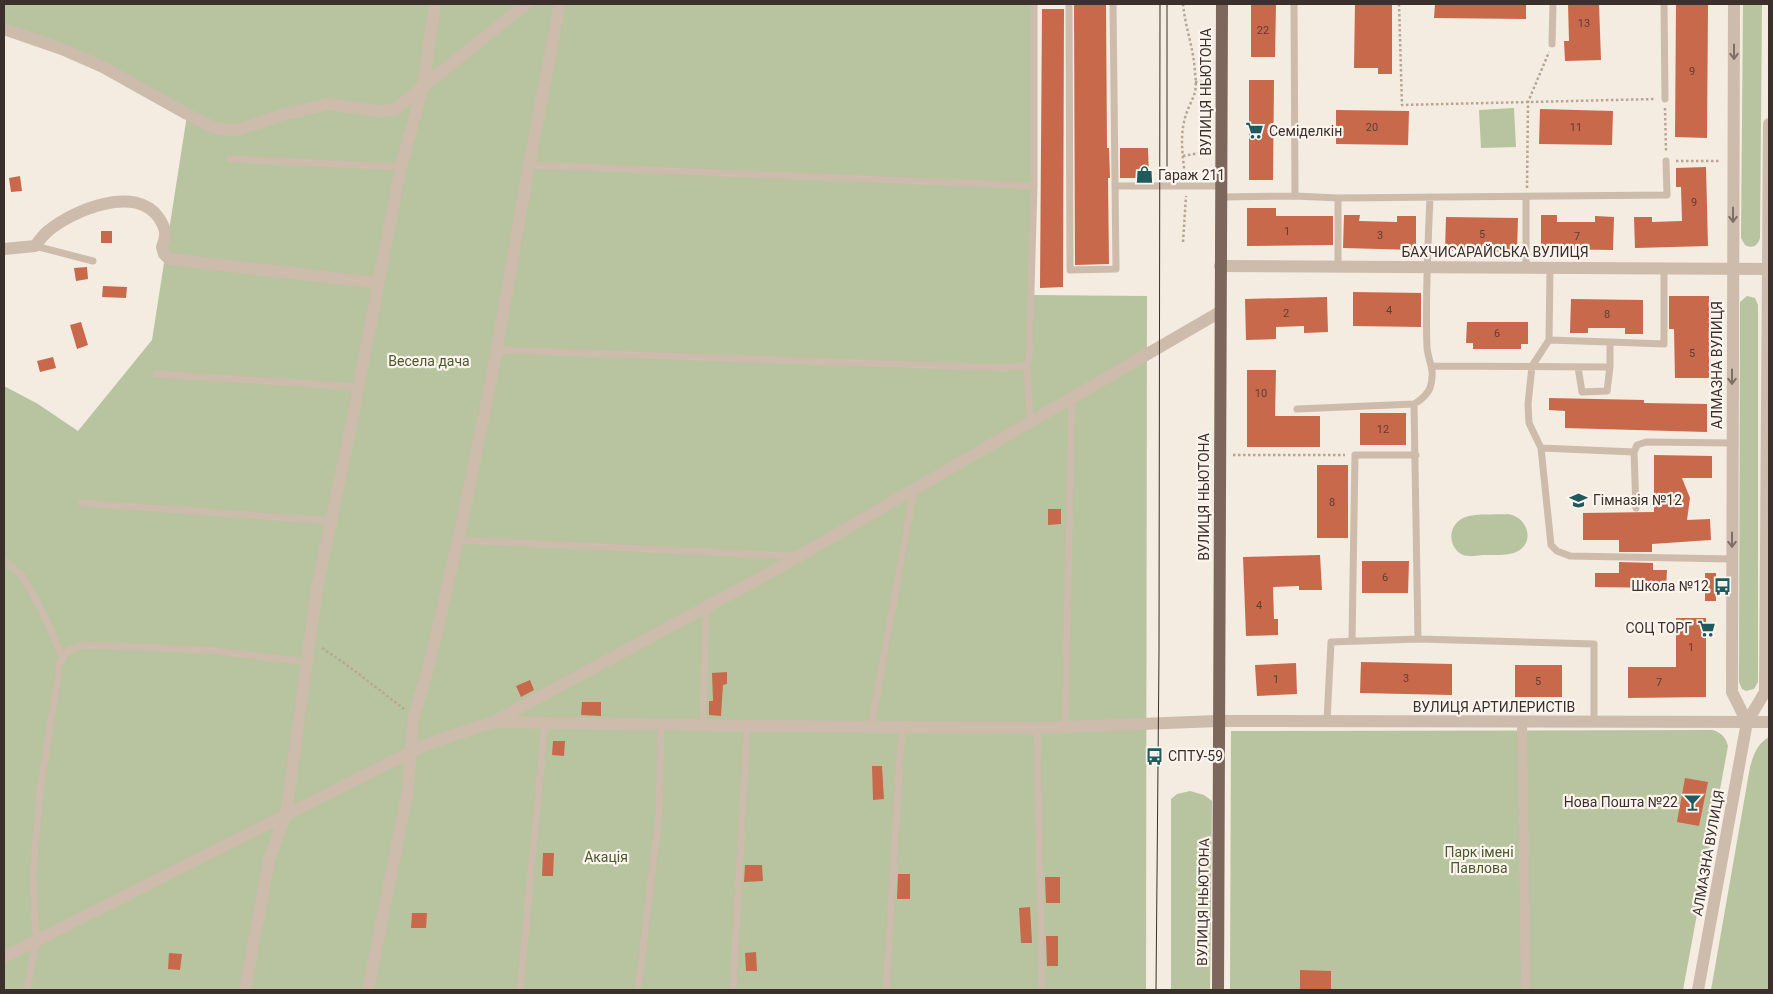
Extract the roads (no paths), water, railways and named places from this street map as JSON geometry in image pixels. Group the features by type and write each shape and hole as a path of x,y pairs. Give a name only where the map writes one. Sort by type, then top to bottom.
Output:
{"main road":[{"name":"ВУЛИЦЯ НЬЮТОНА","path":"1218,990 1222,4"}],"street":[{"path":"245,990 269,860 286,814 317,588 401,167 422,86 435,4"},
{"path":"4,30 62,49 103,67 217,129 237,130 282,115 328,104 376,111 394,110 526,4"},
{"path":"368,990 408,790 413,720 430,662 458,540 496,350 560,4"},
{"name":"АЛМАЗНА ВУЛИЦЯ","path":"1734,4 1732,692 1747,722"},
{"name":"АЛМАЗНА ВУЛИЦЯ","path":"1698,990 1747,722 1765,692 1769,124"},
{"path":"4,249 35,246 48,231 68,218 96,205 132,202 142,204 155,213 166,228 162,247 164,254 169,260 378,282"},
{"name":"БАХЧИСАРАЙСЬКА ВУЛИЦЯ","path":"1220,266 1768,269"},
{"path":"4,958 410,752 430,743 493,722 797,556 1220,312"},
{"name":"ВУЛИЦЯ АРТИЛЕРИСТІВ","path":"493,722 1037,728 1218,721 1769,722"},
{"path":"1522,722 1526,990"}],"lane":[{"path":"1030,422 1027,366 1029,358 1034,186 1034,4"},
{"path":"1069,4 1070,270 1116,269 1113,4"},
{"path":"1294,4 1295,196"},
{"path":"1552,44 1553,4"},
{"path":"1664,4 1665,99"},
{"path":"230,159 401,167"},
{"path":"1115,186 1187,186 1221,191 1338,198 1667,195 1666,161"},
{"path":"529,165 1034,186"},
{"path":"1297,409 1414,404 1429,389 1432,366 1427,349 1427,267 1430,197"},
{"path":"1526,197 1526,268"},
{"path":"1338,198 1338,266"},
{"path":"35,246 93,261"},
{"path":"1550,268 1549,340 1532,366 1528,404 1530,423 1542,448 1551,545 1557,551 1570,556 1732,559"},
{"path":"1549,340 1664,344 1664,268"},
{"path":"1578,367 1582,392 1607,391 1610,367 1610,342"},
{"path":"496,350 1005,368 1027,366"},
{"path":"1432,366 1610,367"},
{"path":"156,374 358,387"},
{"path":"1066,726 1072,398"},
{"path":"1414,404 1418,640"},
{"path":"1636,508 1634,452 1637,445 1646,442 1732,443"},
{"path":"1542,448 1634,452"},
{"path":"1352,641 1355,455 1416,454"},
{"path":"870,727 914,489"},
{"path":"82,503 331,520"},
{"path":"458,540 797,556"},
{"path":"4,561 21,574 42,611 64,658"},
{"path":"703,725 706,607"},
{"path":"1327,721 1332,642 1418,640 1594,644 1594,722"},
{"path":"28,990 36,941 33,875 40,792 60,663 68,651 85,644 207,650 307,662"},
{"path":"520,990 545,723"},
{"path":"638,990 659,816 661,724"},
{"path":"733,990 747,726"},
{"path":"886,990 902,728"},
{"path":"1037,728 1042,990"}],"tram line":[{"path":"1156,990 1159,652 1160,4"},
{"path":"1167,4 1167,166"}],"place":[{"name":"Семіделкін","path":"1255,131"},
{"name":"Гараж 211","path":"1144,175"},
{"name":"Гімназія №12","path":"1579,500"},
{"name":"Школа №12","path":"1723,586"},
{"name":"СОЦ ТОРГ","path":"1706,628"},
{"name":"СПТУ-59","path":"1154,756"},
{"name":"Нова Пошта №22","path":"1692,802"}],"park label":[{"name":"Весела дача","path":"429,361"},
{"name":"Акація","path":"606,857"},
{"name":"Парк імені Павлова","path":"1479,860"}]}
